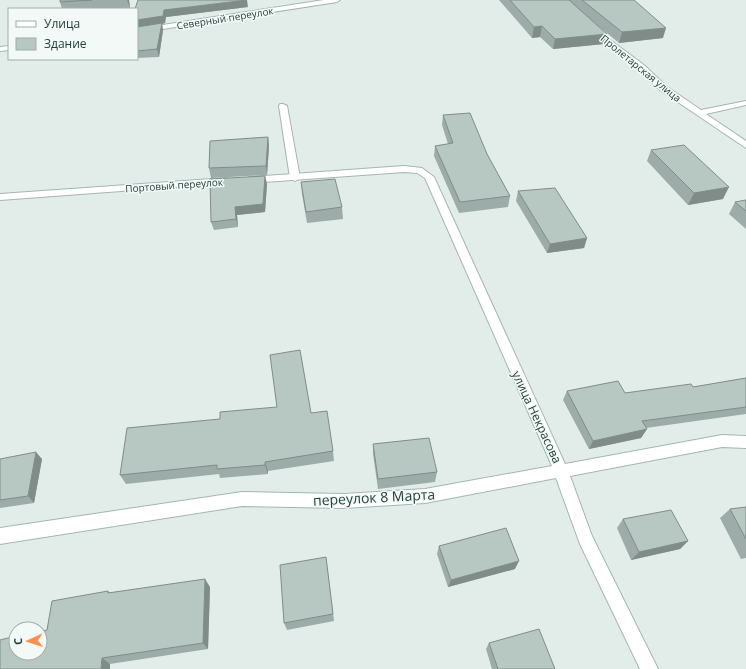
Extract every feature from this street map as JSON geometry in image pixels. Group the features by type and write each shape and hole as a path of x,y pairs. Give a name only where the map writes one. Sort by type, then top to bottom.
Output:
{"street":[{"name":"Северный переулок","path":"138,31 332,0"},
{"name":"Пролетарская улица","path":"589,26 641,67 662,88 746,145"},
{"path":"699,113 746,103"},
{"path":"283,106 295,178"},
{"name":"Портовый переулок","path":"0,197 156,185 295,178 404,169 419,170"},
{"name":"улица Некрасова","path":"419,170 429,177 562,471 585,539 649,669"},
{"name":"переулок 8 Марта","path":"0,536 242,499 344,501 425,496 722,441 746,442"}],"building":[{"path":"60,0 92,0 60,2"},
{"path":"138,0 247,0 164,10 163,16 138,20 138,8 135,8"},
{"path":"510,0 569,0 607,34 555,39 542,26 534,27"},
{"path":"582,0 634,0 666,28 622,32"},
{"path":"162,23 157,49 138,51 138,27"},
{"path":"470,113 487,154 510,196 460,202 435,146 453,143 443,115"},
{"path":"268,137 266,166 209,168 210,141"},
{"path":"684,145 729,187 694,193 651,150"},
{"path":"265,176 263,204 235,207 236,219 211,222 210,179"},
{"path":"335,179 342,207 306,212 301,182"},
{"path":"555,188 587,238 550,244 518,191"},
{"path":"746,200 746,211 735,202"},
{"path":"300,350 311,413 327,411 333,451 265,462 265,465 217,469 217,465 120,475 127,428 220,419 220,412 277,407 270,355"},
{"path":"746,378 746,407 642,421 647,429 593,441 567,391 618,381 625,393 691,384 693,387"},
{"path":"429,438 437,472 378,479 373,444"},
{"path":"36,452 28,496 0,500 0,459"},
{"path":"746,507 746,539 730,509"},
{"path":"671,510 688,541 639,552 623,519"},
{"path":"506,528 519,561 451,580 439,546"},
{"path":"326,557 333,614 284,623 280,565"},
{"path":"205,579 203,643 102,658 101,669 0,669 0,640 8,638 8,661 48,661 48,624 52,601 108,591 108,593"},
{"path":"539,629 555,669 498,669 489,643"}]}
